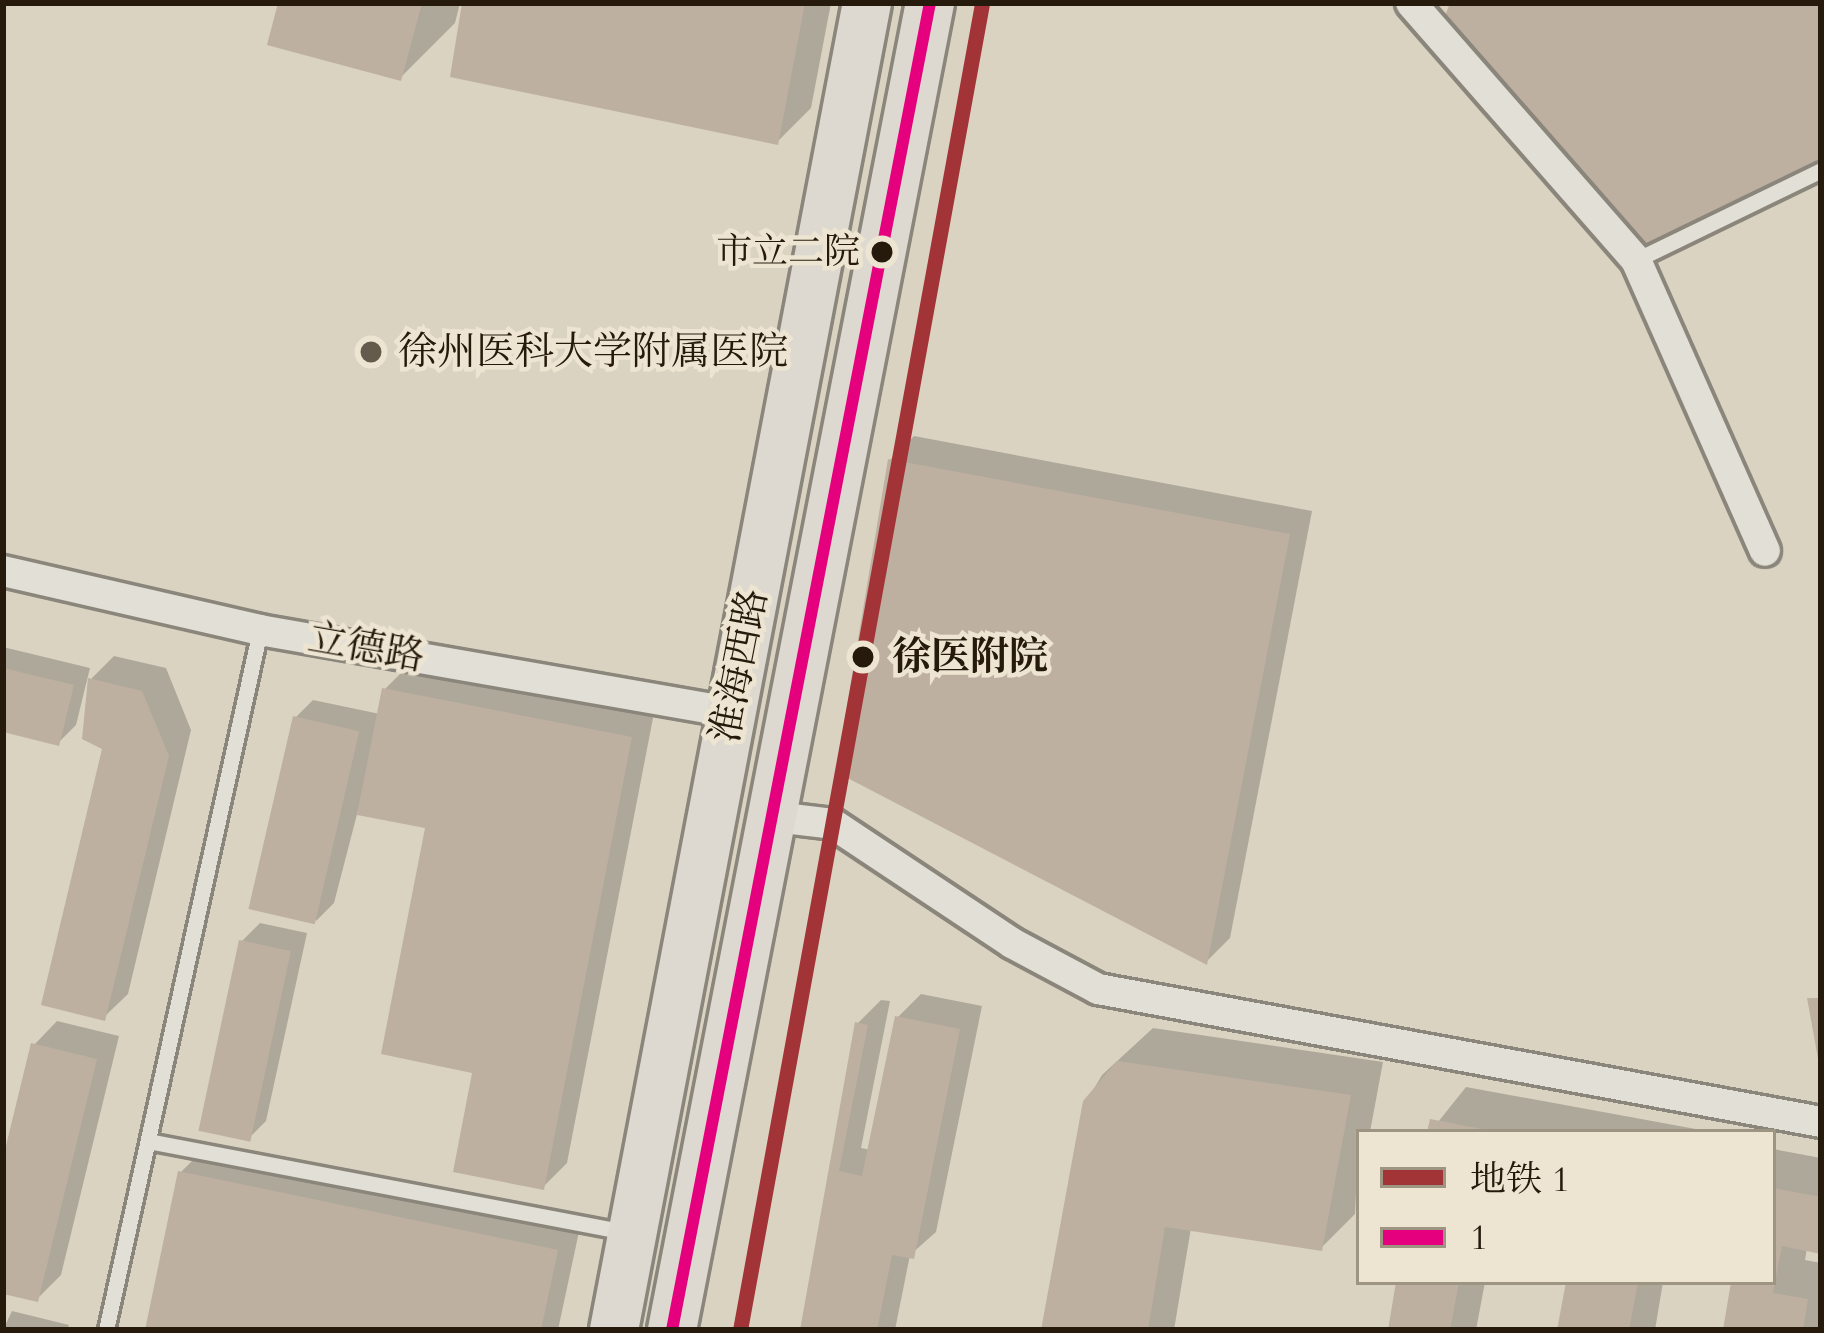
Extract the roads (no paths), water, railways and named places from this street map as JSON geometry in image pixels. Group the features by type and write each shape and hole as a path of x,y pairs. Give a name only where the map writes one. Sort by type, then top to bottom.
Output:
{"main road":[{"name":"淮海西路","path":"614,1330 867,3"},
{"name":"淮海西路","path":"672,1330 767,816 930,3"}],"street":[{"path":"1411,3 1636,260 1766,551"},
{"name":"立德路","path":"3,571 260,630 732,712"},
{"path":"767,816 833,824 1012,943 1098,989 1821,1122"}],"lane":[{"path":"1636,260 1821,170"},
{"path":"106,1330 260,630"},
{"path":"148,1141 632,1233"}],"metro line":[{"name":"1","path":"740,1330 982,3"}],"place":[{"name":"市立二院","path":"882,252"},
{"name":"徐州医科大学附属医院","path":"371,352"},
{"name":"徐医附院","path":"863,657"}]}
